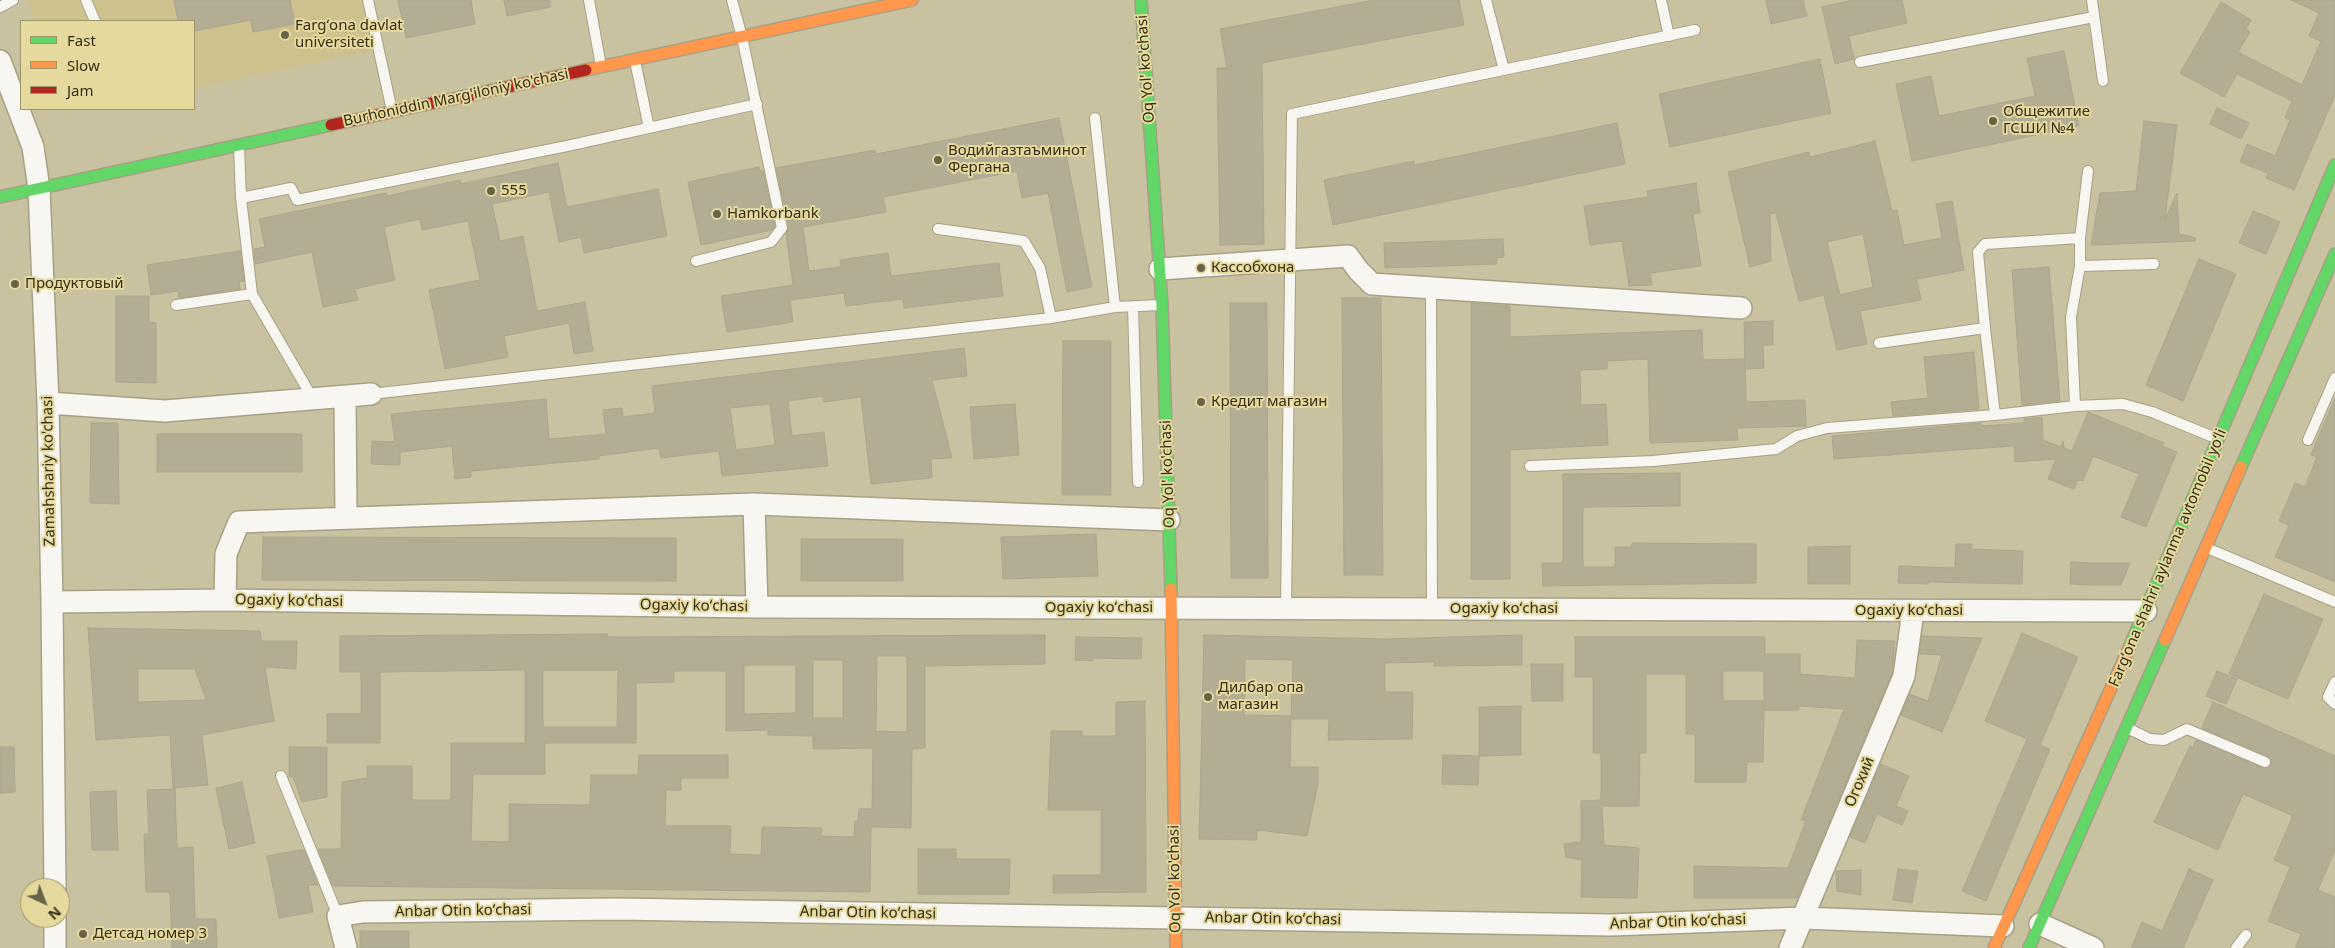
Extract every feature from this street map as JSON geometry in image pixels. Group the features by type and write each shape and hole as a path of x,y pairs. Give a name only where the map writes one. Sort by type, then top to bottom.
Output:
{"main road":[{"name":"Burhoniddin Marg'iloniy ko'chasi","path":"0,197 912,0"},
{"name":"Oq Yol' ko'chasi","path":"1141,0 1162,305 1172,609 1176,948"},
{"name":"Fargʻona shahri aylanma avtomobil yoʻli","path":"1994,948 2146,611 2335,165"},
{"name":"Fargʻona shahri aylanma avtomobil yoʻli","path":"2029,948 2334,261"}],"street":[{"name":"Zamahshariy ko'chasi","path":"0,61 33,147 40,189 48,403 55,878"},
{"path":"1160,268 1348,256 1358,270 1372,284 1741,308"},
{"path":"48,403 165,411 345,398 371,394"},
{"path":"345,398 346,518"},
{"path":"754,504 757,606"},
{"path":"225,600 226,554 239,522 754,504 1169,520"},
{"name":"Ogaxiy koʻchasi","path":"52,602 225,600 1172,609 1432,608 2146,611"},
{"name":"Огохий","path":"1790,948 1904,676 1913,611"},
{"name":"Anbar Otin koʻchasi","path":"338,916 363,912 616,909 1611,925 1804,918 2003,926"},
{"path":"338,916 346,948"},
{"path":"2040,924 2093,948"},
{"path":"55,928 55,948"}],"lane":[{"path":"0,7 13,0"},
{"path":"86,0 95,20"},
{"path":"368,0 392,112"},
{"path":"589,0 601,67"},
{"path":"696,261 771,242 782,228 757,104 732,0"},
{"path":"1486,0 1504,70"},
{"path":"1660,0 1669,36"},
{"path":"2092,0 2103,82"},
{"path":"1860,62 2094,17"},
{"path":"1286,609 1292,114 1695,30"},
{"path":"635,60 649,128"},
{"path":"240,198 291,188 297,200 757,104"},
{"path":"1095,118 1115,307"},
{"path":"239,145 240,198 252,294 313,399"},
{"path":"2075,406 2071,317 2080,266 2080,238 2088,171"},
{"path":"938,229 1024,241 1040,268 1051,318"},
{"path":"1995,416 1978,252 1985,244 2080,238"},
{"path":"2080,266 2154,264"},
{"path":"1430,287 1432,608"},
{"path":"176,305 252,294"},
{"path":"371,394 1051,318 1115,307 1162,305"},
{"path":"1133,306 1138,482"},
{"path":"1879,343 1985,328"},
{"path":"2308,440 2335,378"},
{"path":"1530,466 1652,461 1776,449 1797,436 1827,428 1995,416 2075,406 2123,404 2152,412 2219,439"},
{"path":"2206,547 2335,602"},
{"path":"2335,682 2328,697 2335,704"},
{"path":"2126,728 2150,739 2164,740 2187,728 2264,762"},
{"path":"281,776 338,916"},
{"path":"2236,948 2246,935"}],"shaded area":[{"name":"Fargʻona davlat universiteti","path":"27,0 370,0 380,49 195,88 195,20 36,20"}],"building":[{"path":"174,0 290,0 295,24 253,32 251,20 195,31 195,20 178,20"},
{"path":"398,0 471,0 475,24 406,38"},
{"path":"504,0 550,0 550,7 507,16"},
{"path":"1374,0 1459,0 1464,25 1262,63 1264,244 1220,245 1217,68 1227,68 1220,29"},
{"path":"1766,0 1803,0 1807,16 1771,24"},
{"path":"1853,0 1902,0 1907,23 1849,36 1854,59 1835,64 1822,7"},
{"path":"2291,0 2335,0 2335,95 2294,190 2266,178 2268,173 2240,162 2247,144 2275,156 2290,120 2285,118 2292,101 2237,74 2224,97 2180,73 2221,2 2251,20 2246,29 2250,32 2238,52 2302,85 2321,41 2309,36 2319,13"},
{"path":"2064,51 2079,126 1912,161 1896,84 1931,76 1939,116 2035,96 2027,58"},
{"path":"1820,59 1831,113 1670,147 1659,94"},
{"path":"2217,108 2249,123 2241,139 2210,124"},
{"path":"1059,118 1092,287 1067,292 1048,193 1022,198 1017,171 883,197 886,212 803,227 809,271 841,267 840,260 888,253 891,276 999,263 1003,296 904,308 903,299 846,306 844,293 790,300 793,322 727,332 721,296 793,285 786,234 789,227 776,168 875,150 876,154"},
{"path":"2144,121 2177,125 2165,219 2177,193 2179,234 2196,238 2195,241 2091,245 2100,193 2136,191"},
{"path":"1617,123 1625,164 1333,225 1324,180 1414,161 1415,165"},
{"path":"1875,141 1892,211 1897,210 1904,245 1942,238 1936,204 1952,201 1964,270 1917,279 1921,300 1860,311 1867,344 1837,350 1824,295 1799,301 1776,213 1770,214 1771,261 1750,267 1728,172 1809,152 1810,157","holes":["1863,234 1873,287 1840,295 1827,242"]},
{"path":"558,163 567,207 658,189 667,236 584,253 581,237 559,242 549,192 492,204 500,241 523,236 537,311 585,302 593,351 574,354 569,323 504,336 508,357 445,369 429,290 480,280 468,221 422,230 420,219 384,227 395,280 355,289 358,300 323,307 312,252 255,264 254,249 265,247 259,219 386,193 387,196 460,180 461,184"},
{"path":"759,167 760,171 763,171 775,226 772,230 701,245 688,182"},
{"path":"1696,183 1700,213 1693,214 1701,266 1650,273 1652,285 1629,286 1622,241 1590,245 1584,206 1648,197 1647,191"},
{"path":"2253,211 2280,222 2266,254 2239,243"},
{"path":"1503,239 1504,257 1496,258 1497,264 1385,268 1384,243"},
{"path":"240,251 244,281 239,282 240,289 179,298 178,291 151,295 147,265"},
{"path":"2199,259 2236,274 2183,401 2146,385"},
{"path":"2049,267 2060,401 2022,405 2012,270"},
{"path":"116,296 149,296 149,322 156,323 156,383 116,382"},
{"path":"1342,298 1381,298 1383,575 1344,575"},
{"path":"1230,303 1267,303 1268,578 1231,578"},
{"path":"1471,303 1510,306 1510,337 1702,330 1703,360 1745,359 1746,402 1805,400 1806,426 1737,428 1738,440 1650,443 1648,359 1607,361 1607,369 1580,370 1581,405 1606,404 1608,445 1510,450 1510,579 1471,579"},
{"path":"1773,321 1773,345 1763,345 1764,368 1745,369 1744,322"},
{"path":"1063,341 1111,341 1111,495 1062,495"},
{"path":"964,348 967,376 932,380 952,458 931,459 932,478 871,484 861,397 824,402 823,396 788,401 792,436 824,432 828,466 722,476 719,451 661,458 659,448 599,456 599,459 471,471 471,477 455,479 452,446 400,452 400,465 371,464 372,441 395,442 391,414 546,399 549,439 606,434 603,410 622,408 623,417 655,413 652,386","holes":["770,404 775,445 736,450 730,408"]},
{"path":"1974,352 1979,409 1893,416 1891,402 1928,398 1924,357"},
{"path":"2335,398 2335,582 2275,557 2289,525 2279,521 2295,483 2305,487 2317,457 2311,455"},
{"path":"1015,404 1019,455 974,459 970,407"},
{"path":"2088,412 2164,443 2162,446 2177,452 2146,527 2121,517 2139,474 2093,456 2083,481 2078,480 2074,489 2048,479 2056,459 2015,462 2014,446 1834,459 1832,436 1981,423 1981,426 2024,423 2024,419 2042,417 2043,440 2061,447 2063,441 2064,448 2072,451"},
{"path":"91,423 118,423 119,504 90,503"},
{"path":"157,434 302,434 302,472 157,472"},
{"path":"1680,473 1680,506 1583,507 1583,567 1615,567 1615,547 1632,547 1632,543 1756,544 1756,583 1543,586 1542,563 1563,563 1563,474"},
{"path":"1096,534 1098,576 1003,579 1001,537"},
{"path":"263,537 676,538 676,581 262,580"},
{"path":"801,539 903,539 903,581 801,581"},
{"path":"1956,544 1972,544 1971,549 2023,551 2022,584 1898,583 1899,566 1955,568"},
{"path":"1850,546 1850,584 1808,584 1808,547"},
{"path":"2071,562 2130,563 2121,585 2092,585 2070,584"},
{"path":"2264,594 2323,619 2288,699 2229,674"},
{"path":"88,628 260,631 262,641 297,641 296,669 265,667 274,721 202,735 208,785 173,788 170,735 96,740","holes":["138,669 195,669 206,700 138,702"]},
{"path":"2022,633 2078,657 2040,745 2050,749 1986,901 1962,891 2027,739 1985,721"},
{"path":"607,634 607,637 1045,635 1045,664 925,666 925,748 912,749 911,828 871,827 870,892 333,886 318,849 341,849 342,782 367,778 367,766 412,766 412,800 451,800 451,743 525,743 525,670 380,672 380,743 327,743 327,714 361,714 361,672 340,672 340,636","holes":["877,656 907,656 907,732 876,731","813,660 843,660 843,718 813,718","744,665 796,665 796,713 744,714","543,670 618,670 617,727 543,727","674,671 726,671 726,731 768,730 768,735 813,736 813,749 873,748 872,809 859,809 858,821 855,821 854,837 821,836 822,828 762,827 761,855 730,854 731,826 665,826 666,790 681,790 681,778 728,778 728,755 639,755 638,775 591,775 590,805 509,804 509,842 471,841 473,774 545,774 545,743 636,743 636,683 674,682"]},
{"path":"1204,635 1386,639 1522,635 1522,665 1434,666 1434,662 1385,663 1385,692 1413,692 1412,739 1328,740 1329,719 1291,719 1293,660 1245,659 1244,715 1291,716 1290,767 1318,767 1318,784 1307,836 1257,830 1257,840 1199,839"},
{"path":"1922,636 1982,638 1942,732 1901,715 1910,694 1928,701 1942,655 1920,654"},
{"path":"1076,637 1142,638 1141,659 1093,658 1093,661 1075,660"},
{"path":"1575,637 1765,637 1765,654 1800,654 1800,674 1855,678 1857,640 1895,641 1892,673 1797,898 1694,898 1694,866 1788,868 1806,820 1801,820 1844,709 1799,706 1799,710 1764,710 1763,762 1747,762 1746,782 1695,782 1695,734 1686,734 1686,674 1646,674 1646,753 1640,753 1639,806 1602,806 1604,845 1639,848 1637,898 1581,897 1582,860 1566,857 1564,844 1581,842 1581,801 1601,800 1601,753 1593,753 1593,677 1575,677","holes":["1723,671 1764,671 1764,701 1723,701"]},
{"path":"1531,664 1563,664 1563,701 1532,701"},
{"path":"2217,671 2237,679 2226,704 2206,696"},
{"path":"1145,701 1146,892 1053,893 1053,875 1101,875 1101,810 1048,810 1051,731 1082,731 1082,736 1116,736 1116,702"},
{"path":"2213,702 2335,756 2335,850 2318,890 2335,897 2335,948 2295,948 2301,934 2268,921 2290,867 2274,860 2292,818 2291,815 2243,794 2218,850 2154,822 2190,746 2193,748 2196,740 2262,768 2266,769 2271,765 2272,761 2268,756 2202,728"},
{"path":"1521,706 1521,755 1479,756 1479,707"},
{"path":"0,747 14,747 15,792 0,793"},
{"path":"289,747 327,747 327,797 302,802 293,777 289,777"},
{"path":"1443,755 1479,756 1478,785 1442,784"},
{"path":"1881,764 1909,776 1896,806 1908,811 1902,825 1877,814 1865,843 1850,837"},
{"path":"242,782 255,843 229,849 216,788"},
{"path":"175,789 177,848 193,847 195,919 216,919 217,948 172,948 170,892 146,892 144,834 149,834 147,790"},
{"path":"116,791 118,850 92,850 90,792"},
{"path":"918,849 956,849 956,859 1010,859 1009,894 918,894"},
{"path":"304,850 318,885 308,885 313,912 279,918 267,856"},
{"path":"1898,869 1918,871 1912,903 1893,900"},
{"path":"2189,869 2213,880 2183,948 2131,948 2142,922 2162,931"},
{"path":"1861,870 1861,895 1837,891 1836,871"},
{"path":"360,931 409,931 409,948 360,948"}],"traffic: fast":[{"path":"1141,0 1162,305 1171,589"},
{"path":"0,197 331,125"},
{"path":"2129,648 2335,165"},
{"path":"2241,467 2335,254"},
{"path":"2029,948 2165,640"}],"traffic: slow":[{"path":"586,70 912,0"},
{"path":"2165,640 2241,467"},
{"path":"1171,589 1176,948"},
{"path":"1994,948 2129,648"}],"traffic: jam":[{"path":"331,125 586,70"}],"place":[{"name":"Fargʻona davlat universiteti","path":"285,35"},
{"name":"Общежитие ГСШИ №4","path":"1993,121"},
{"name":"Водийгазтаъминот Фергана","path":"938,160"},
{"name":"555","path":"491,191"},
{"name":"Hamkorbank","path":"717,214"},
{"name":"Кассобхона","path":"1201,268"},
{"name":"Продуктовый","path":"15,284"},
{"name":"Кредит магазин","path":"1201,402"},
{"name":"Дилбар опа магазин","path":"1208,697"},
{"name":"Детсад номер 3","path":"83,934"}]}
